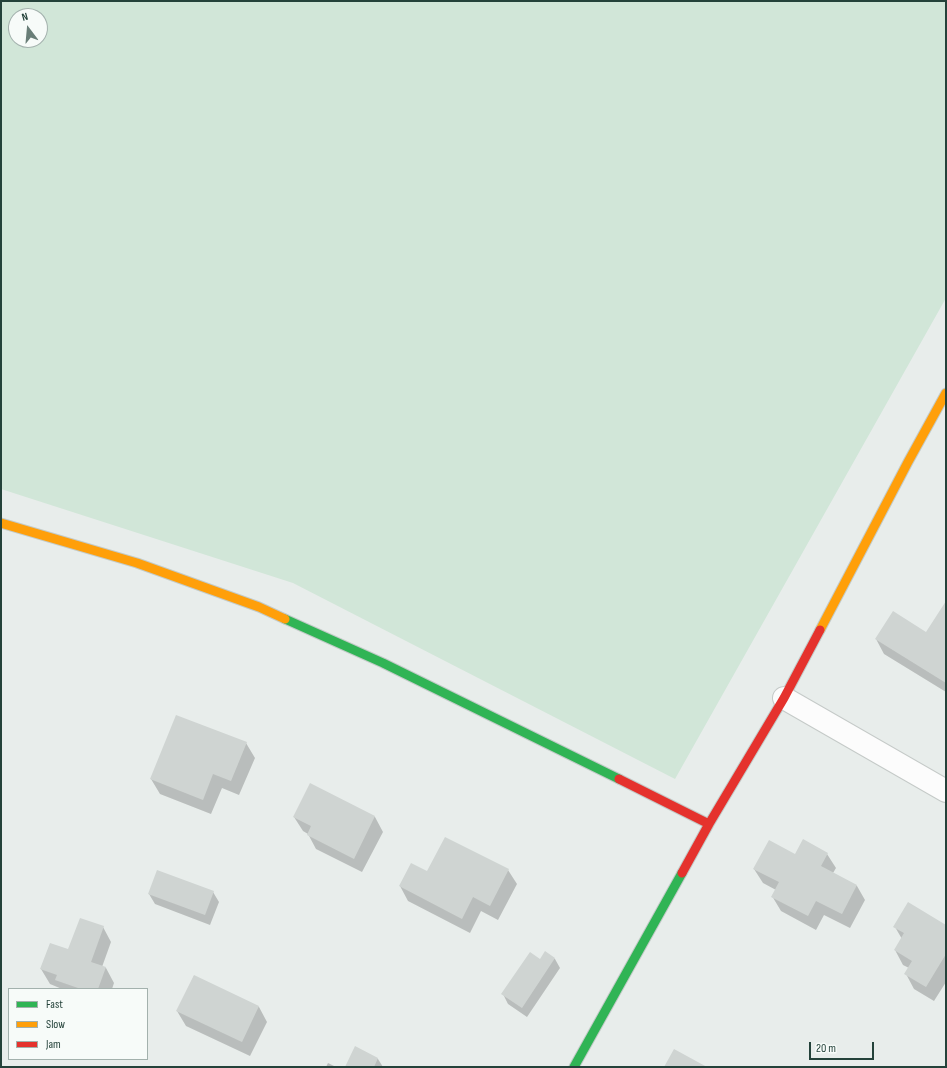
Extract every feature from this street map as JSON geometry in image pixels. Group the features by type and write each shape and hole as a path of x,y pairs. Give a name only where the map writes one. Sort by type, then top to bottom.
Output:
{"street":[{"path":"574,1067 709,824 784,698 946,393"},
{"path":"1,523 137,563 260,607 383,663 709,824"},
{"path":"784,698 946,791"}],"green space":[{"path":"1,1 946,1 946,298 675,779 293,583 1,489"}],"building":[{"path":"946,601 946,683 875,639 893,611 926,632"},
{"path":"176,715 247,742 231,781 213,774 203,800 150,779"},
{"path":"310,783 375,816 354,859 307,835 311,826 293,817"},
{"path":"445,837 509,869 490,906 473,897 462,919 399,886 411,863 427,871"},
{"path":"803,839 828,853 821,866 857,885 842,914 816,901 808,916 771,897 779,882 753,869 769,840 795,854"},
{"path":"157,870 214,891 205,915 148,894"},
{"path":"908,902 946,925 946,954 926,987 904,974 912,961 894,950 904,933 893,927"},
{"path":"80,918 104,926 91,962 106,967 98,988 78,988 55,980 57,975 40,969 50,943 68,949"},
{"path":"545,951 555,958 522,1008 501,994 530,952 540,959"},
{"path":"194,975 259,1006 242,1042 176,1011"},
{"path":"355,1046 378,1058 374,1067 345,1067"},
{"path":"674,1049 707,1067 664,1067"}],"traffic: fast":[{"path":"285,619 383,663 619,779"},
{"path":"574,1067 682,873"}],"traffic: slow":[{"path":"820,630 946,393"},
{"path":"1,523 137,563 259,607 285,619"}],"traffic: jam":[{"path":"682,873 709,824 784,698 820,630"},
{"path":"619,779 709,824"}]}
